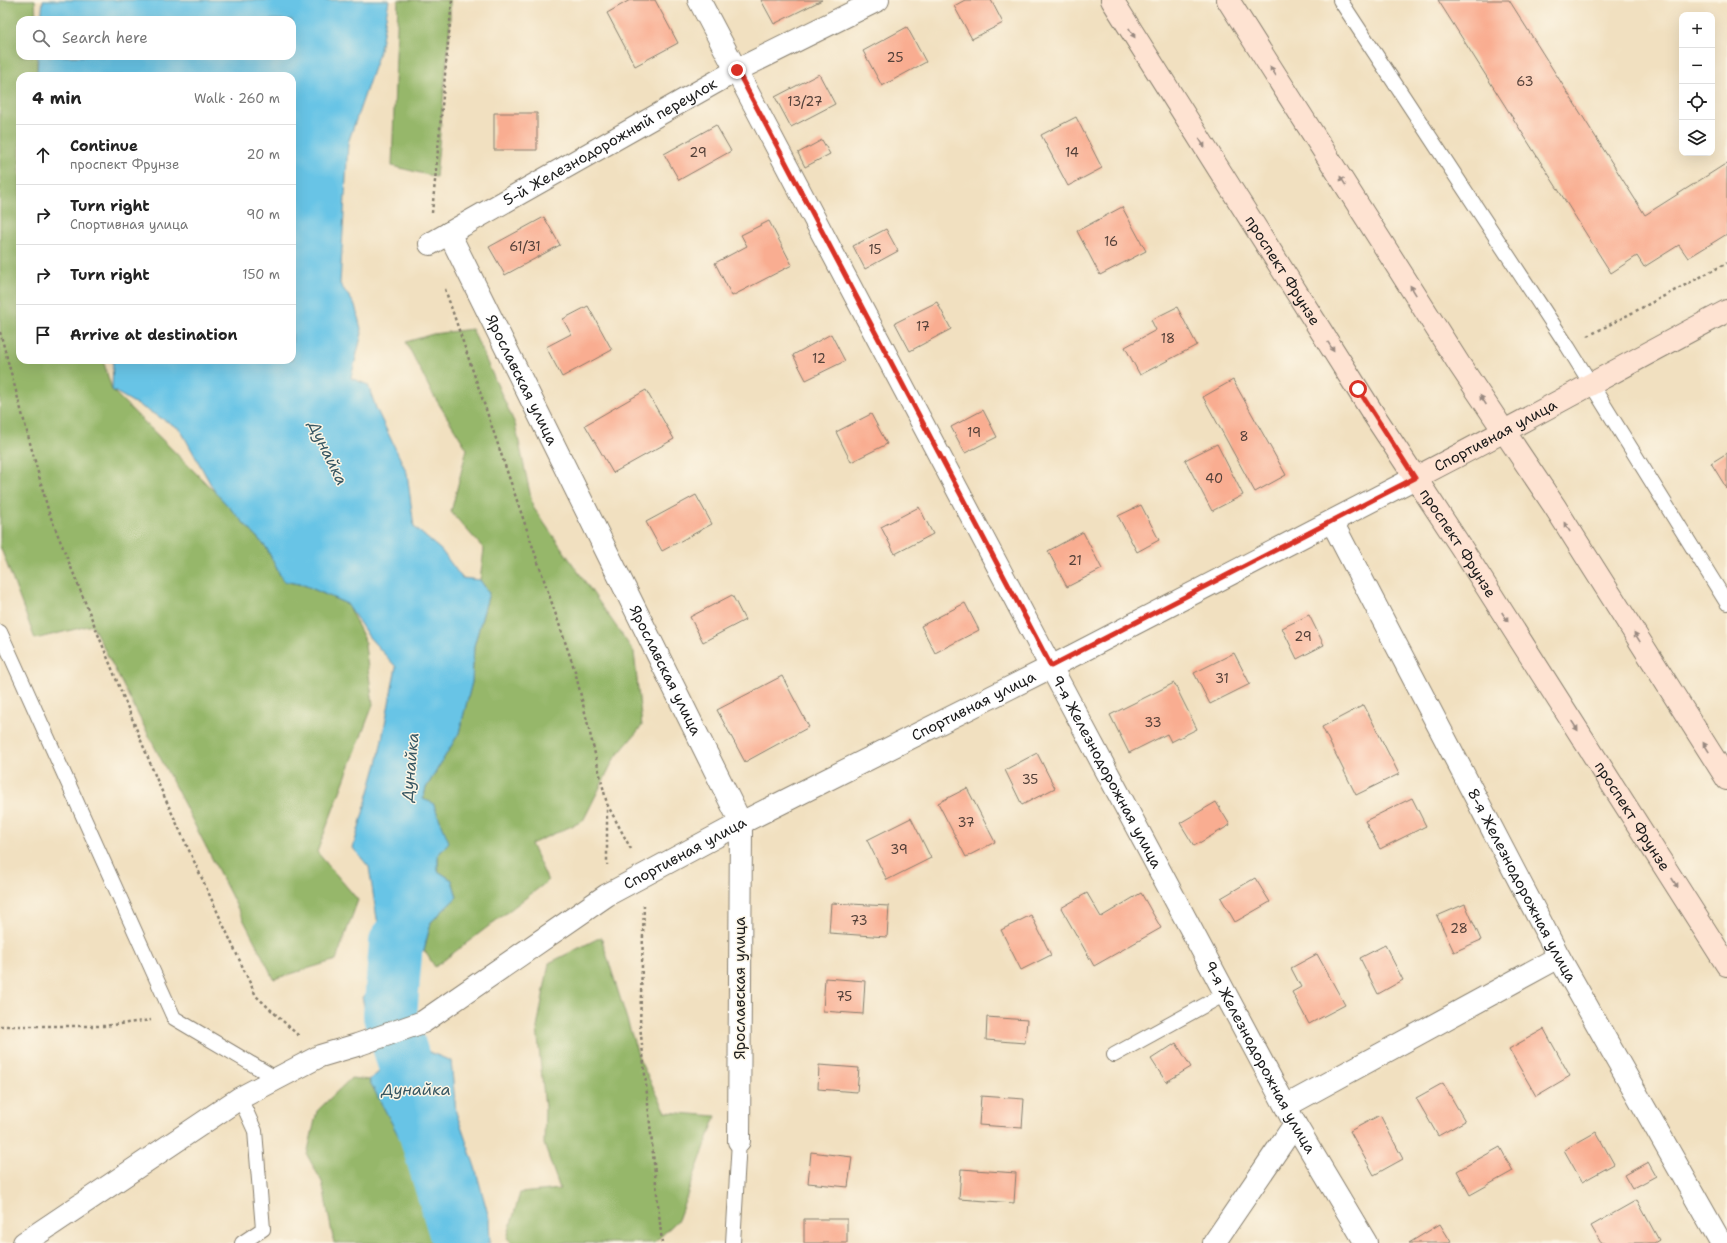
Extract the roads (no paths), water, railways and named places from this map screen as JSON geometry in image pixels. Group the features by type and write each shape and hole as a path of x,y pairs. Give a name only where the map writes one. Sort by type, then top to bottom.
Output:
{"main road":[{"name":"проспект Фрунзе","path":"1112,0 1374,415 1461,547 1727,965"},
{"path":"1228,0 1455,357 1555,507 1727,780"},
{"name":"Спортивная улица","path":"1415,478 1505,432 1727,310"}],"street":[{"name":"9-я Железнодорожная улица","path":"699,0 1290,1115 1366,1243"},
{"name":"5-й Железнодорожный переулок","path":"430,244 737,70 878,0"},
{"name":"Ярославская улица","path":"449,232 741,823 739,1141"},
{"name":"Спортивная улица","path":"24,1243 240,1098 320,1056 423,1022 607,895 741,823 1051,666 1415,478"},
{"name":"8-я Железнодорожная улица","path":"1332,522 1559,957 1721,1243"},
{"path":"1214,1243 1290,1115 1559,957"}],"lane":[{"path":"1340,0 1568,347 1727,603"},
{"path":"0,632 174,1018 277,1079"},
{"path":"1114,1055 1226,994"},
{"path":"240,1098 255,1131 263,1229 242,1243"},
{"path":"733,1243 739,1141"}],"water":[{"path":"43,0 389,0 380,50 348,143 340,284 355,305 362,333 351,378 368,385 376,408 407,473 414,527 441,550 462,578 480,580 489,593 474,646 472,682 459,733 426,788 423,799 433,803 449,842 438,855 438,871 452,880 457,897 431,922 424,950 403,970 404,1001 390,1016 367,1019 362,997 379,985 386,940 377,919 369,867 353,848 378,760 396,667 369,637 347,604 304,585 283,581 266,547 215,492 180,429 112,390 113,364 296,364 296,72 37,72 38,60 296,60 296,16 41,16"},
{"name":"Дунайка","path":"409,1048 427,1051 451,1061 456,1112 475,1167 489,1218 490,1243 439,1243 430,1223 416,1169 369,1080"}],"waterway":[{"name":"Дунайка","path":"396,942 390,1016 459,1243"}]}
